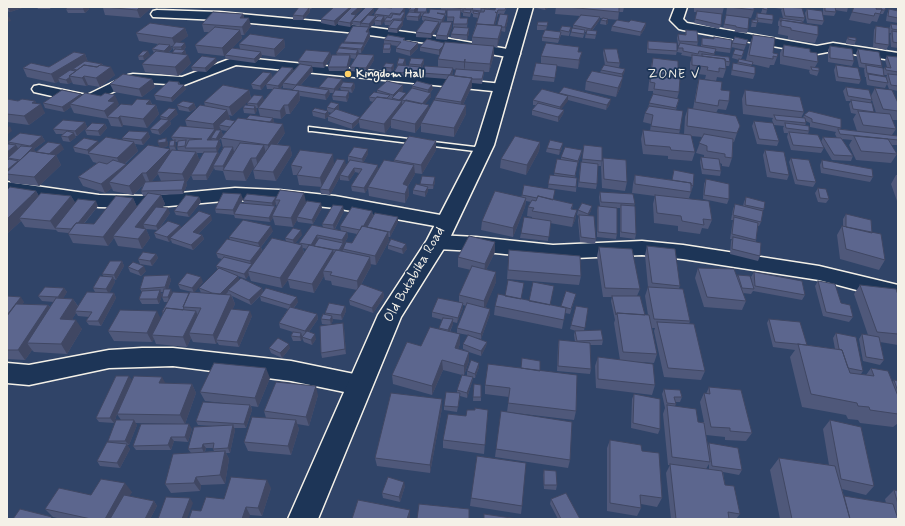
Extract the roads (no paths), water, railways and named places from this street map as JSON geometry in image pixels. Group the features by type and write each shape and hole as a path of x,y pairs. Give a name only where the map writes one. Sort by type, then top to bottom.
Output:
{"main road":[{"name":"Old Butabika Road","path":"303,519 390,315 437,242 483,150 503,88 526,7"}],"street":[{"path":"681,7 676,20 683,26 817,56 833,47 898,57"},
{"path":"157,14 219,16 347,28 427,39 512,54"},
{"path":"39,89 89,99 133,78 184,81 235,61 503,88"},
{"path":"7,187 99,201 147,202 235,194 279,196 335,202 446,222"},
{"path":"437,242 476,244 553,252 642,248 682,252 819,273 898,293"},
{"path":"7,373 29,375 110,359 142,356 173,357 291,371 359,385"}],"lane":[{"path":"312,129 483,150"}],"place":[{"name":"Kingdom Hall","path":"348,74"}],"district":[{"name":"ZONE V","path":"674,75"}]}
